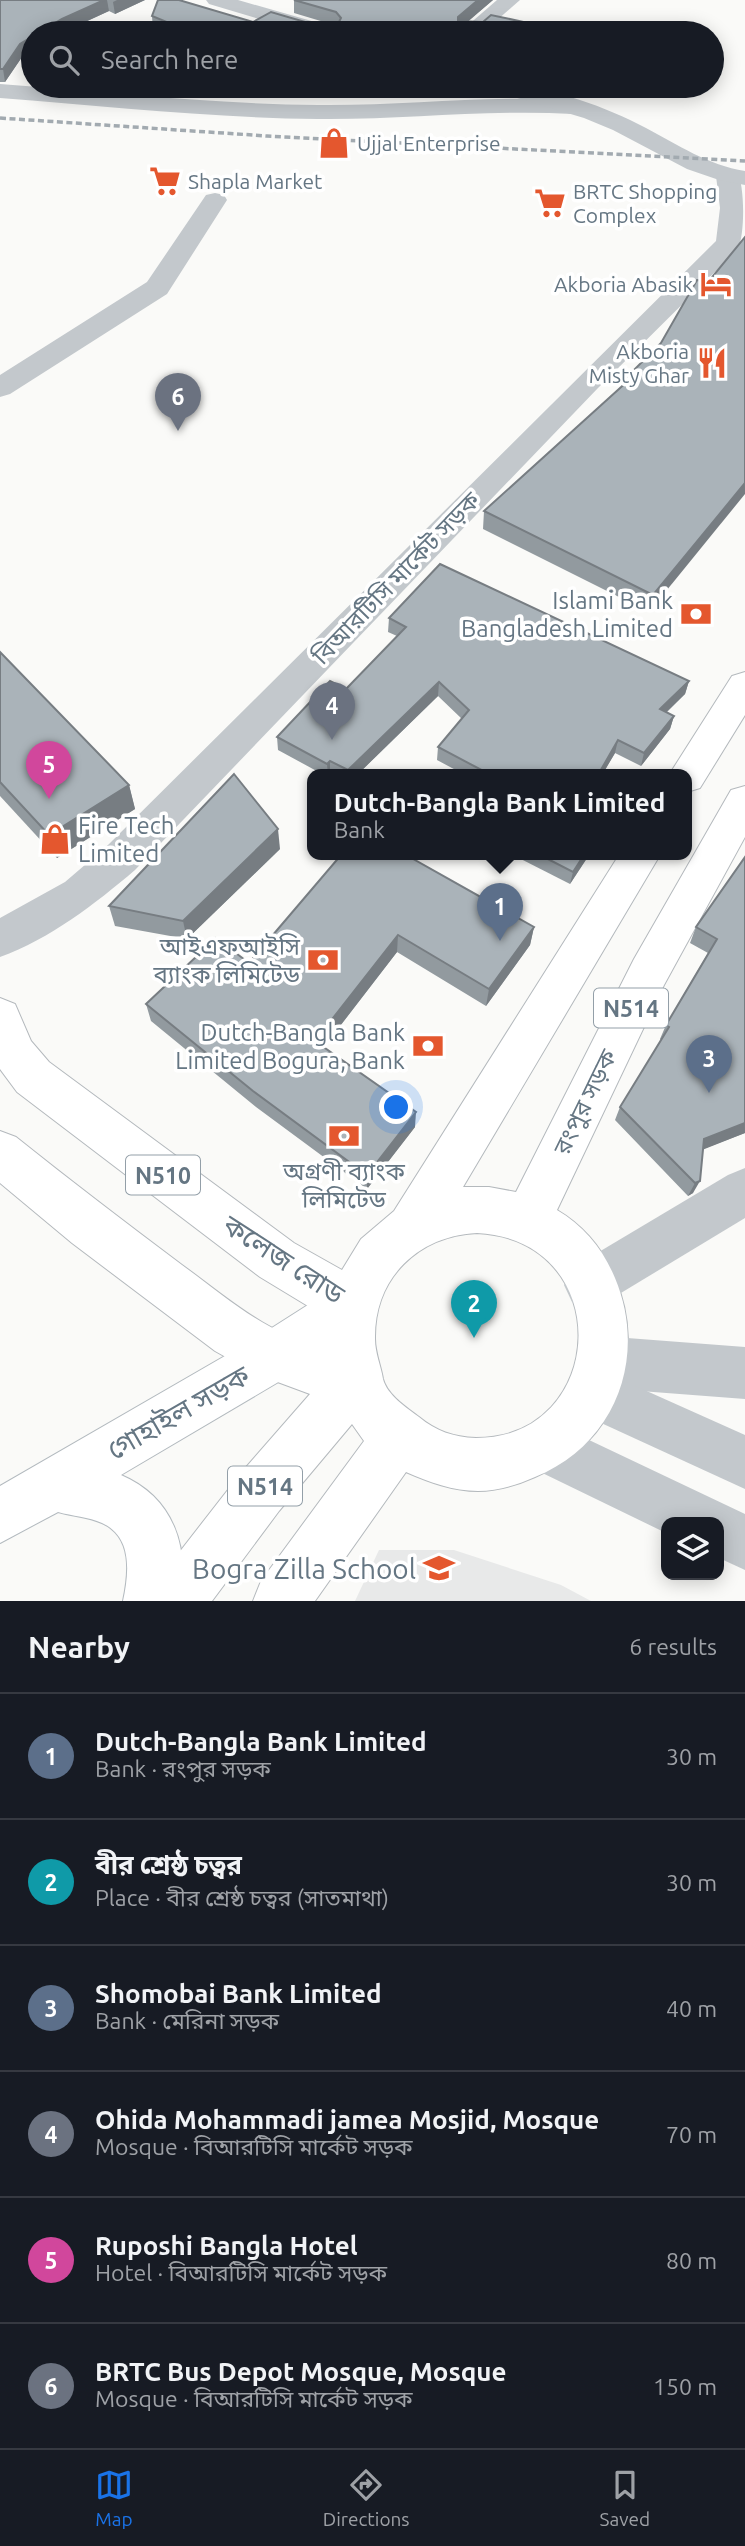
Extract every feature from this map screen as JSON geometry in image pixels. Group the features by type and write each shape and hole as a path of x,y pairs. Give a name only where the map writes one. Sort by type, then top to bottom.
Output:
{"main road":[{"path":"692,769 745,685"},
{"name":"রংপুর সড়ক","path":"527,1220 649,972 745,801"},
{"path":"414,1221 481,1118 637,860"},
{"name":"কলেজ রোড","path":"0,1018 15,1054 33,1077 277,1260 354,1304"},
{"path":"0,1153 89,1226 233,1333 274,1356 316,1370 359,1376"},
{"path":"451,1208 489,1208 527,1220 552,1237 573,1259 589,1285 601,1323 597,1378 578,1421 549,1448 513,1464 473,1467 434,1458 400,1436 375,1409 359,1376 351,1328 354,1304 365,1270 387,1241 414,1221 451,1208"},
{"name":"গোহাইল সড়ক","path":"0,1516 274,1356 354,1304"},
{"name":"N514","path":"177,1601 260,1492 359,1376"},
{"path":"281,1601 400,1436"},
{"path":"54,1485 121,1503 142,1521 155,1547 155,1586 151,1601"}],"street":[{"path":"216,0 287,21"},
{"path":"484,21 510,0"},
{"path":"0,91 21,92"},
{"path":"99,98 268,110 362,112 492,104 573,107"},
{"path":"543,98 622,126 702,169 736,177"},
{"name":"বিআরটিসি মার্কেট সড়ক","path":"0,939 79,894 121,858 588,382 729,243 736,177"},
{"path":"0,388 157,288 215,200"},
{"path":"589,1285 745,1191"},
{"path":"597,1378 745,1373"},
{"path":"597,1378 745,1462"},
{"path":"549,1448 694,1517"},
{"path":"724,1532 745,1542"}],"shaded area":[{"name":"Bogra Zilla School","path":"379,1550 454,1550 561,1585 591,1601 355,1601"}],"building":[{"path":"0,0 104,0 59,21 21,21 21,43 3,69 0,69"},
{"path":"158,0 179,0 250,21 164,21 152,16"},
{"path":"294,0 478,0 458,17 458,21 340,21 341,18 336,12"},
{"path":"271,12 302,21 255,21"},
{"path":"491,15 519,21 484,21"},
{"path":"745,237 745,483 653,595 484,511 630,379 626,378 661,343 697,280 709,281"},
{"path":"440,564 689,681 660,709 674,716 644,753 618,740 601,769 480,769 438,747 469,710 439,682 349,769 330,761 327,764 277,737 330,681 346,689 406,627 389,618"},
{"path":"0,652 129,785 49,835 0,782"},
{"path":"234,774 278,829 183,921 109,906"},
{"path":"745,857 745,1123 704,1139 700,1181 695,1183 620,1107 669,1027 666,1025 717,939 696,927"},
{"path":"337,860 415,860 534,927 489,989 398,935 315,1041 416,1112 367,1175 253,1091 146,1004 216,938 249,963"},
{"path":"550,860 581,860 573,872"}],"railway":[{"path":"0,118 267,136 745,161"}],"place":[{"name":"Ujjal Enterprise","path":"334,143"},
{"name":"Shapla Market","path":"165,181"},
{"name":"BRTC Shopping Complex","path":"550,203"},
{"name":"Akboria Abasik","path":"716,284"},
{"name":"Akboria Misty Ghar","path":"712,363"},
{"name":"BRTC Bus Depot Mosque, Mosque","path":"178,431"},
{"name":"Islami Bank Bangladesh Limited","path":"696,614"},
{"name":"Ohida Mohammadi jamea Mosjid, Mosque","path":"332,740"},
{"name":"Ruposhi Bangla Hotel","path":"49,799"},
{"name":"Fire Tech Limited","path":"55,839"},
{"name":"Dutch-Bangla Bank Limited","path":"500,941"},
{"name":"আইএফআইসি ব্যাংক লিমিটেড","path":"323,960"},
{"name":"Dutch-Bangla Bank Limited Bogura, Bank","path":"428,1046"},
{"name":"Shomobai Bank Limited","path":"709,1093"},
{"name":"অগ্রণী ব্যাংক লিমিটেড","path":"344,1136"},
{"name":"বীর শ্রেষ্ঠ চত্বর","path":"474,1338"},
{"name":"Bogra Zilla School","path":"439,1568"}]}
